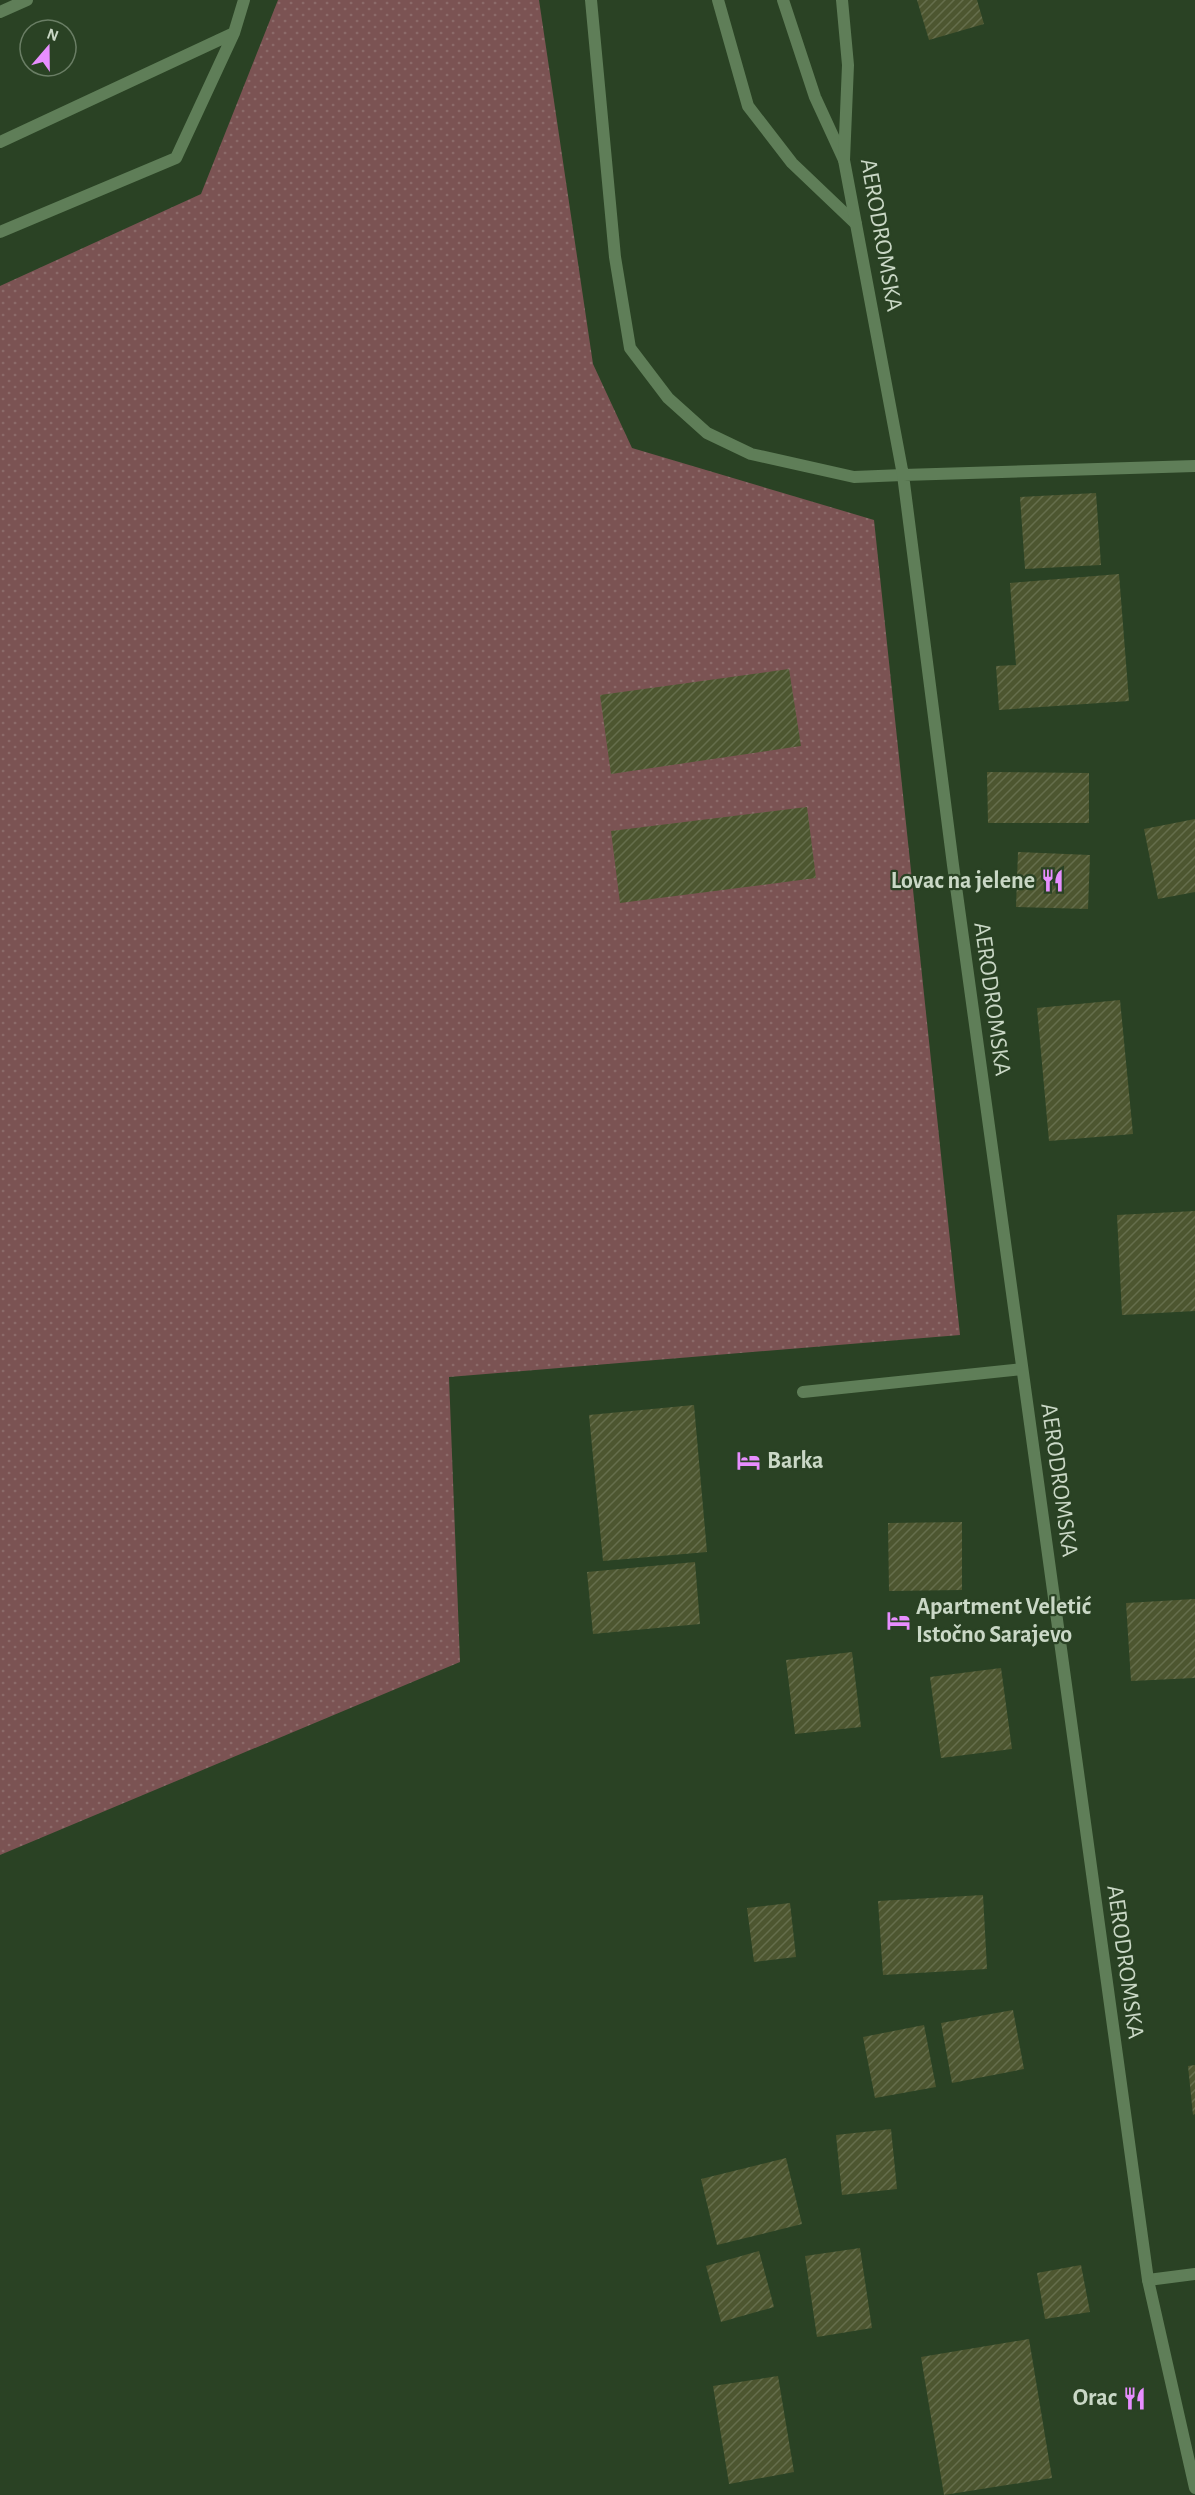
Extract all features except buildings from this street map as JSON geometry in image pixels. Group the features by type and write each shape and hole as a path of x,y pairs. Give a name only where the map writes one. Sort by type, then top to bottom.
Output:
{"street":[{"path":"0,12 27,0"},
{"path":"0,232 176,158 234,33 244,0"},
{"path":"591,0 615,257 630,348 668,398 707,433 751,454 854,477 1195,466"},
{"path":"718,0 748,106 792,163 856,224"},
{"path":"783,0 815,97 844,160"},
{"name":"AERODROMSKA","path":"842,0 848,65 844,160 903,475 953,865 1148,2280 1195,2488"},
{"path":"0,142 234,33"},
{"path":"803,1392 1022,1369"},
{"path":"1148,2280 1195,2274"}],"shaded area":[{"path":"278,0 539,0 593,364 632,448 874,520 960,1335 449,1377 460,1662 0,1855 0,286 201,194"}],"place":[{"name":"Lovac na jelene","path":"1053,881"},
{"name":"Barka","path":"749,1461"},
{"name":"Apartment Veletić Istočno Sarajevo","path":"898,1621"},
{"name":"Orac","path":"1135,2398"}]}
